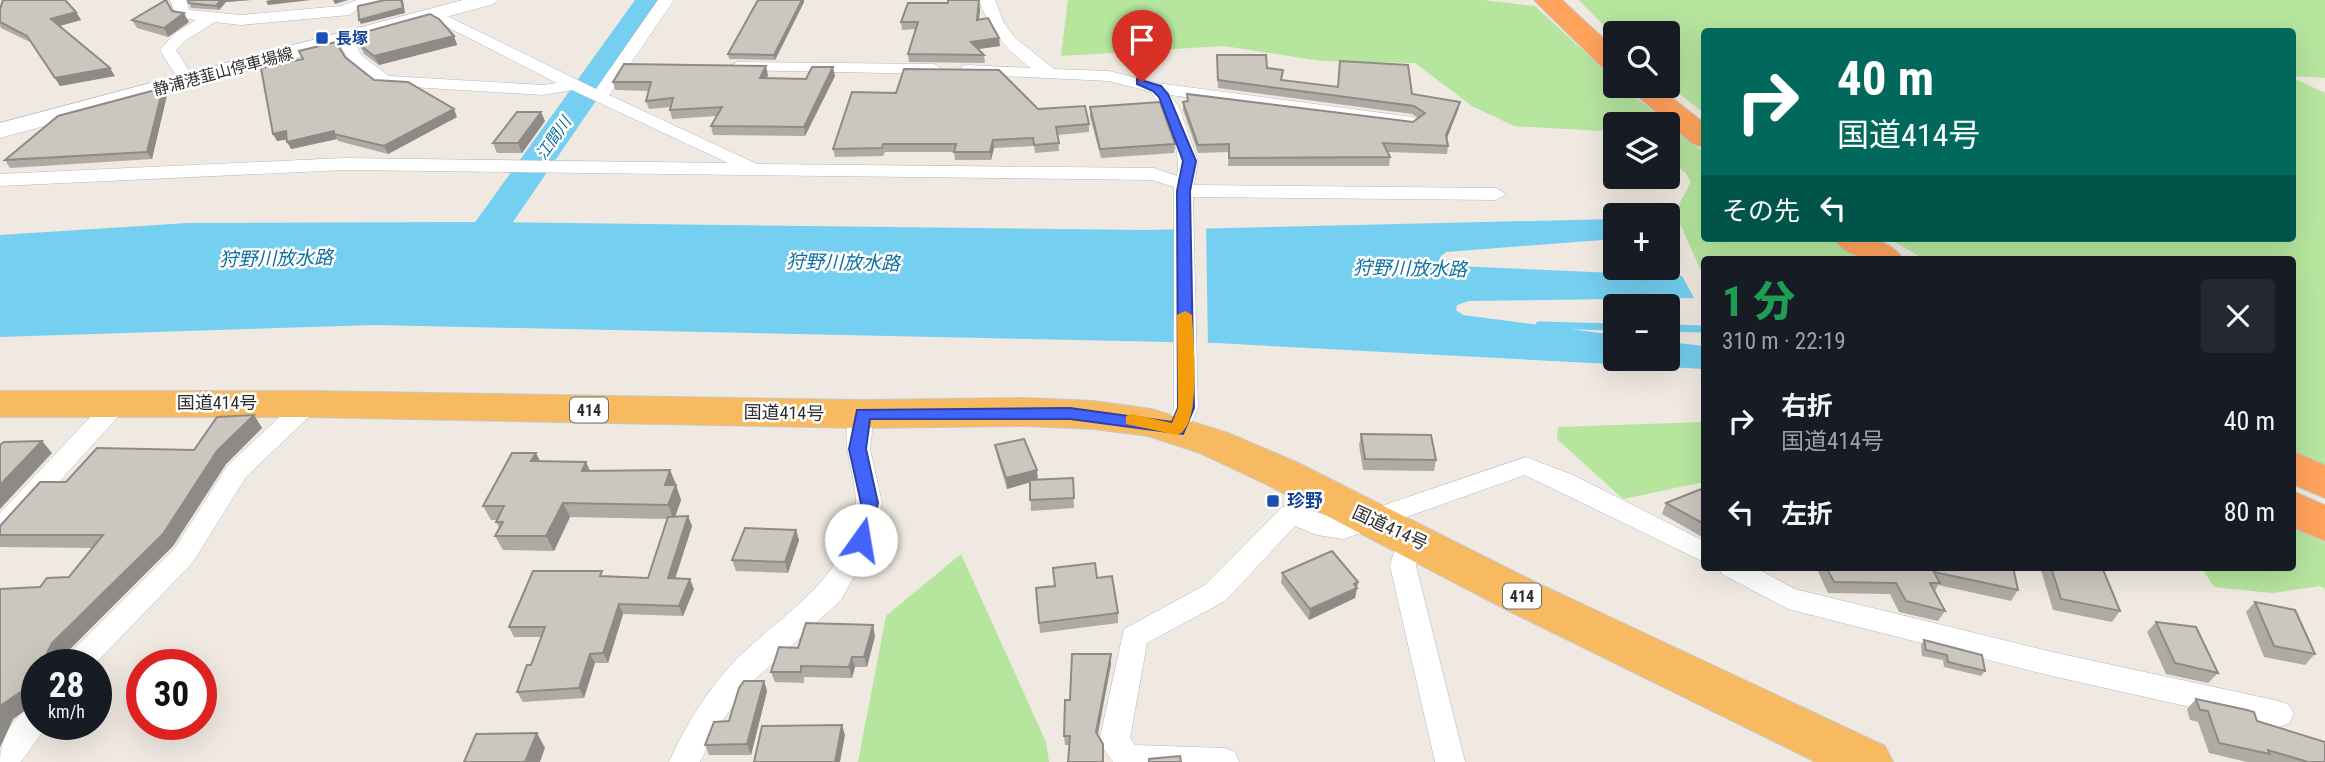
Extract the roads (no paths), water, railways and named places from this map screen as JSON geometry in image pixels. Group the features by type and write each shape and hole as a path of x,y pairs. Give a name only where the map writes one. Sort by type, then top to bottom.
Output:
{"highway":[{"path":"1547,0 1603,53"},
{"path":"1556,0 1603,44"},
{"path":"1655,98 1701,136"},
{"path":"1666,98 1701,127"},
{"path":"1857,242 1881,256"},
{"path":"1871,242 1894,256"},
{"name":"国道414号","path":"0,404 118,402 862,414 1070,413 1140,421 1181,409 1281,473 1390,530 1867,762"},
{"path":"2296,468 2325,483"},
{"path":"2296,484 2325,500"},
{"path":"2296,493 2325,510"},
{"path":"2296,509 2325,526"}],"main road":[{"name":"静浦港韮山停車場線","path":"0,131 487,0"}],"street":[{"path":"178,0 182,14 209,19 241,20 381,0"},
{"path":"596,95 666,0"},
{"path":"988,0 1003,38 1017,52 1047,71"},
{"path":"349,5 350,36 356,59 385,81 543,90 574,85"},
{"path":"433,14 574,85 756,169"},
{"path":"187,80 168,50 180,37 209,19"},
{"path":"620,65 647,65"},
{"path":"716,66 1047,71 1128,78 1157,88 1412,122"},
{"path":"1157,88 1170,107 1189,161 1184,191 1181,409"},
{"path":"0,180 331,164 509,165 1154,174 1184,191 1496,194"},
{"path":"0,530 118,402"},
{"path":"92,649 184,555 237,471 307,404"},
{"path":"684,762 709,716 740,675 831,592 861,540 869,503 858,449 862,414"},
{"path":"1224,762 1128,758 1114,742 1134,637 1215,593 1292,514 1317,525 1344,529 1390,530 1526,466 1564,481 1701,550"},
{"path":"1390,530 1403,566 1450,762"},
{"path":"1738,571 1788,598 2052,664 2280,714"},
{"path":"3,762 21,738"}],"water":[{"name":"狩野川放水路","path":"1603,219 1603,240 1446,252 1440,257 1456,266 1603,273 1603,280 1680,280 1682,276 1694,298 1680,298 1680,294 1603,294 1603,299 1469,301 1457,305 1456,310 1463,315 1603,333 1603,364 1216,343 375,325 0,337 0,235 188,223 480,222 1147,230"},
{"path":"1680,343 1701,346 1701,369 1680,368"}],"waterway":[{"name":"江間川","path":"460,271 650,0"},
{"path":"1539,325 1603,327"},
{"path":"1680,328 1701,329"}],"place":[{"name":"長塚","path":"322,38"},
{"name":"珍野","path":"1273,501"}]}
